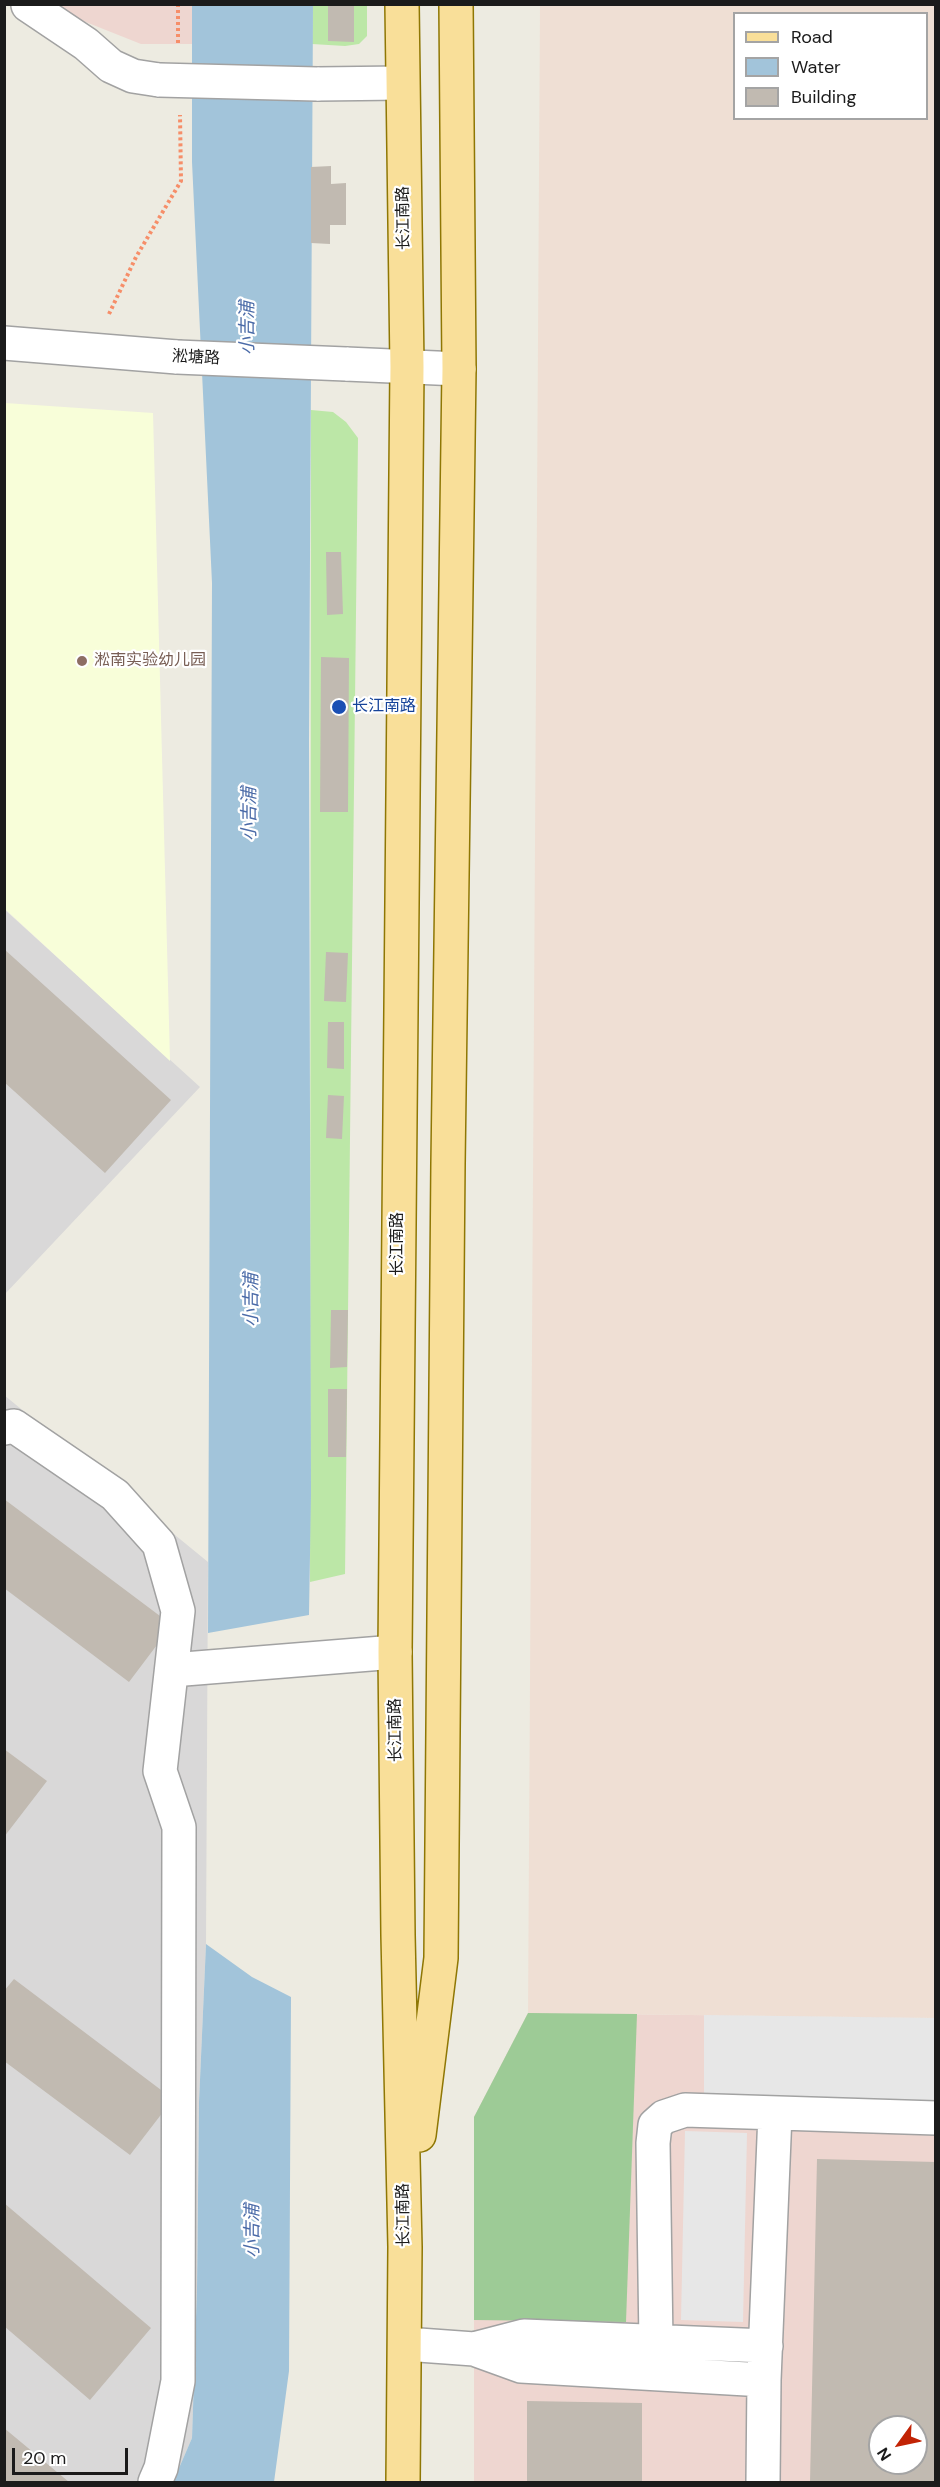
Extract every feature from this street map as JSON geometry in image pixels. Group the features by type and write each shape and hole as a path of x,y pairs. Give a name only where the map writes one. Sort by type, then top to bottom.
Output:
{"main road":[{"name":"长江南路","path":"402,4 407,367 395,1652 398,1947 405,2247 403,2482"},
{"path":"405,2247 441,1958 448,1175 459,369 456,4"}],"street":[{"path":"27,5 86,44 111,66 133,76 159,81 402,83"},
{"name":"淞塘路","path":"4,343 177,357 459,369"},
{"path":"4,1428 14,1426 115,1495 159,1544 178,1611 160,1771 179,1827 178,2381 165,2478"},
{"path":"171,1670 395,1652"},
{"path":"656,2343 653,2143 655,2125 664,2117 685,2110 936,2118"},
{"path":"763,2482 764,2380 775,2114"},
{"path":"474,2349 524,2337 766,2346"},
{"path":"405,2344 474,2349 521,2366 764,2380"}],"path":[{"path":"177,4 178,52"},
{"path":"91,350 136,257 182,181 180,111"}],"shaded area":[{"path":"43,5 192,5 192,44 141,44"},
{"path":"540,5 935,5 935,2018 528,2013"},
{"name":"淞南实验幼儿园","path":"5,403 153,413 170,1061 5,909"},
{"path":"4,909 200,1087 5,1294 4,1294"},
{"path":"4,1395 208,1562 206,1944 199,2102 197,2288 192,2438 173,2482 5,2482"},
{"path":"528,2013 935,2018 935,2482 474,2482 474,2117"},
{"path":"704,2015 935,2018 935,2106 704,2102"},
{"path":"685,2131 747,2133 743,2322 681,2320"}],"green space":[{"path":"313,5 367,5 367,36 359,44 345,46 312,44"},
{"path":"311,410 333,412 346,422 358,438 345,1574 310,1582"},
{"path":"528,2013 637,2014 626,2322 474,2320 474,2117"}],"water":[{"name":"小吉浦","path":"192,5 313,5 309,741 311,1494 309,1615 208,1633 212,583 192,162"},
{"name":"小吉浦","path":"206,1944 252,1977 291,1997 289,2371 274,2482 173,2482 192,2438 197,2288 199,2102"}],"building":[{"path":"328,4 354,4 354,42 328,41"},
{"path":"331,166 331,184 346,183 346,225 330,225 330,244 311,243 311,167"},
{"path":"326,552 341,552 343,614 327,615"},
{"path":"321,657 349,658 348,812 320,812"},
{"path":"4,949 171,1100 105,1173 4,1082"},
{"path":"326,952 348,953 346,1002 324,1001"},
{"path":"328,1022 344,1022 344,1069 327,1068"},
{"path":"328,1095 344,1096 342,1139 326,1138"},
{"path":"331,1310 348,1310 347,1367 330,1368"},
{"path":"328,1389 347,1389 346,1457 328,1457"},
{"path":"4,1499 172,1625 129,1682 4,1588"},
{"path":"4,1749 47,1781 4,1837"},
{"path":"14,1979 173,2099 130,2155 4,2061 4,1991"},
{"path":"817,2159 936,2162 936,2482 810,2482"},
{"path":"4,2203 151,2328 90,2400 4,2326"},
{"path":"527,2401 642,2403 642,2482 527,2482"},
{"path":"4,2428 69,2482 4,2482"}],"place":[{"name":"淞南实验幼儿园","path":"82,661"},
{"name":"长江南路","path":"339,707"}]}
